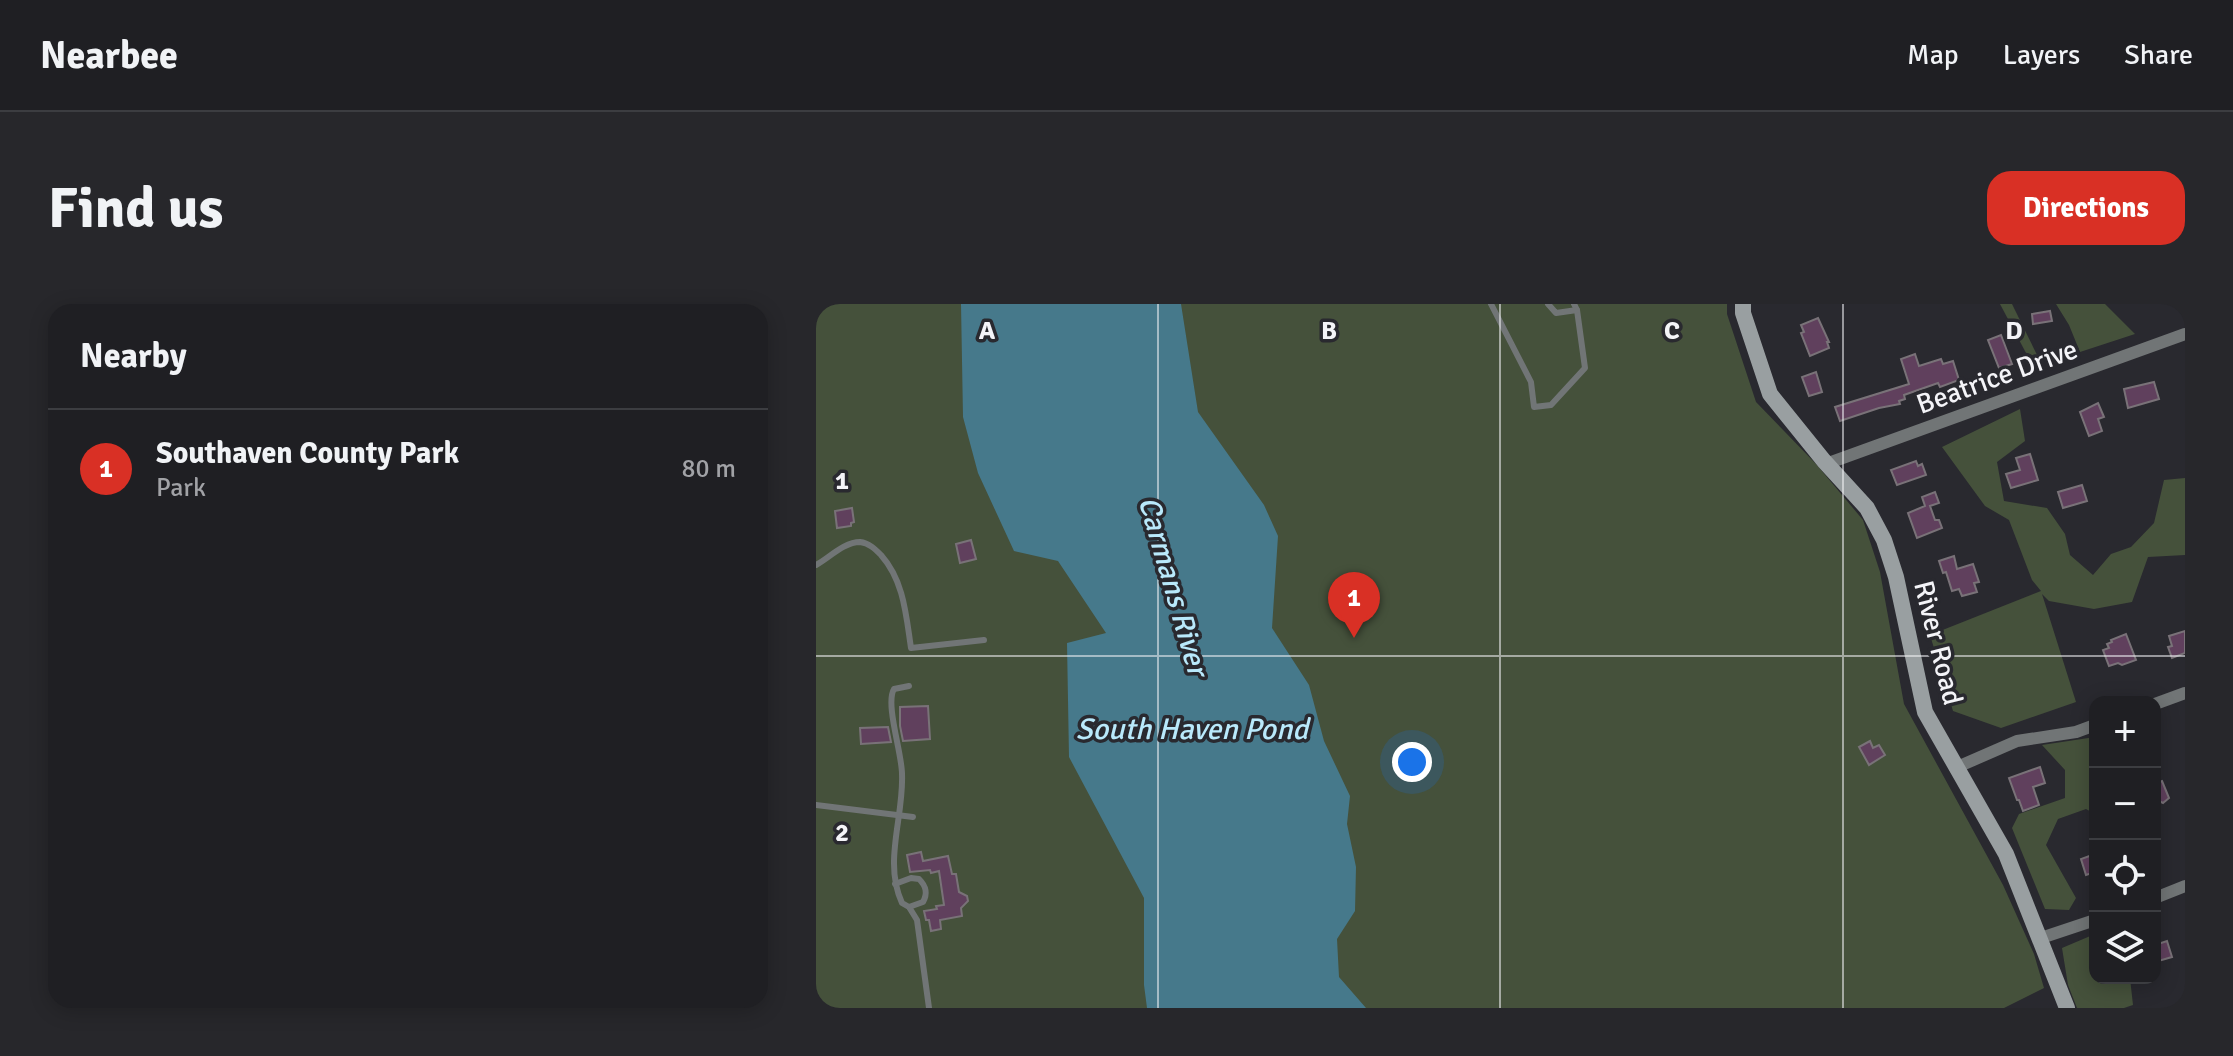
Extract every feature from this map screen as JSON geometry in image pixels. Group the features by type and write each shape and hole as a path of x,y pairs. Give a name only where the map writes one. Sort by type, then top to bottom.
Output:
{"street":[{"name":"River Road","path":"1743,304 1743,313 1770,394 1826,464 1867,508 1884,540 1896,577 1925,712 2006,854 2067,1008"},
{"name":"Beatrice Drive","path":"1826,464 2185,334"},
{"path":"2161,702 2185,693"},
{"path":"1955,768 2017,741 2089,727"},
{"path":"2161,896 2185,886"},
{"path":"2041,938 2089,922"}],"lane":[{"path":"1491,304 1531,382 1534,407 1551,405 1585,368 1575,307 1556,313 1548,304"},
{"path":"816,565 850,544 860,542 871,546 893,570 902,591 911,648 984,640"},
{"path":"909,686 894,689 891,700 902,770 893,865 895,884 902,903 909,907 917,920 929,1008"},
{"path":"816,805 913,817"},
{"path":"895,884 911,878 919,879 924,884 923,902 909,907"}],"green space":[{"path":"816,304 1727,304 1727,314 1756,402 1816,464 1863,520 1880,572 1904,704 2003,885 2034,954 2044,988 2004,1008 816,1008"},
{"path":"2000,304 2012,304 2038,357 2026,353"},
{"path":"2056,304 2105,304 2135,334 2080,352"},
{"path":"2020,409 2025,441 1997,462 2004,501 2047,508 2065,534 2070,555 2093,575 2111,554 2131,547 2154,523 2164,480 2185,478 2185,555 2148,557 2132,602 2094,609 2049,601 2042,594 2076,702 2001,728 1953,711 1930,635 2041,591 2032,580 2009,520 1985,506 1942,447"},
{"path":"2089,738 2089,811 2058,819 2046,845 2076,898 2069,910 2045,909 2012,828 2019,814 2065,798 2065,770 2042,745"},
{"path":"2089,937 2089,984 2131,984 2133,1005 2124,1008 2077,1008 2068,985 2062,948"}],"water":[{"name":"South Haven Pond","path":"961,304 1181,304 1198,412 1264,505 1278,536 1272,628 1309,685 1324,741 1350,796 1347,824 1356,867 1355,911 1337,939 1339,977 1366,1008 1147,1008 1144,898 1069,757 1067,643 1106,633 1058,561 1014,551 978,473 963,417"}],"building":[{"path":"2050,311 2052,321 2033,324 2032,314"},
{"path":"1818,318 1829,348 1810,356 1801,325"},
{"path":"2001,335 2012,364 1999,368 1988,340"},
{"path":"1915,354 1919,366 1941,359 1943,364 1953,361 1959,380 1940,387 1938,383 1904,395 1905,399 1899,401 1900,404 1840,421 1835,407 1909,384 1901,359"},
{"path":"1816,372 1822,392 1809,396 1802,377"},
{"path":"2154,382 2159,399 2128,408 2124,389"},
{"path":"2098,403 2104,417 2098,419 2102,431 2089,436 2080,412"},
{"path":"2030,454 2038,480 2011,488 2006,474 2020,470 2016,458"},
{"path":"1916,461 1918,466 1922,464 1926,475 1897,485 1891,470"},
{"path":"2082,485 2087,501 2063,508 2058,492"},
{"path":"1935,492 1939,503 1930,506 1942,528 1917,538 1908,513 1925,506 1922,497"},
{"path":"852,508 854,522 851,526 837,528 835,511"},
{"path":"971,540 976,559 960,563 956,544"},
{"path":"1954,556 1957,569 1973,564 1979,582 1974,583 1977,592 1962,596 1959,589 1952,591 1939,561"},
{"path":"2185,631 2185,653 2172,658 2168,647 2172,646 2169,636"},
{"path":"2126,634 2136,660 2109,666 2103,650 2109,648 2107,644 2111,640"},
{"path":"928,706 930,739 903,741 900,707"},
{"path":"888,727 891,742 861,744 860,728"},
{"path":"1870,741 1873,748 1879,745 1885,755 1869,765 1859,747"},
{"path":"2040,767 2045,783 2033,787 2039,805 2023,811 2009,778"},
{"path":"2161,781 2169,798 2163,803 2161,802"},
{"path":"921,852 923,861 948,856 959,892 967,896 968,901 961,908 962,916 940,920 941,929 931,931 924,911 944,905 939,871 910,872 907,855"},
{"path":"2089,856 2089,874 2086,875 2081,859"},
{"path":"2167,941 2172,957 2161,960 2161,943"}],"place":[{"name":"Southaven County Park","path":"1354,638"}],"water label":[{"name":"Carmans River","path":"1173,586"}]}
